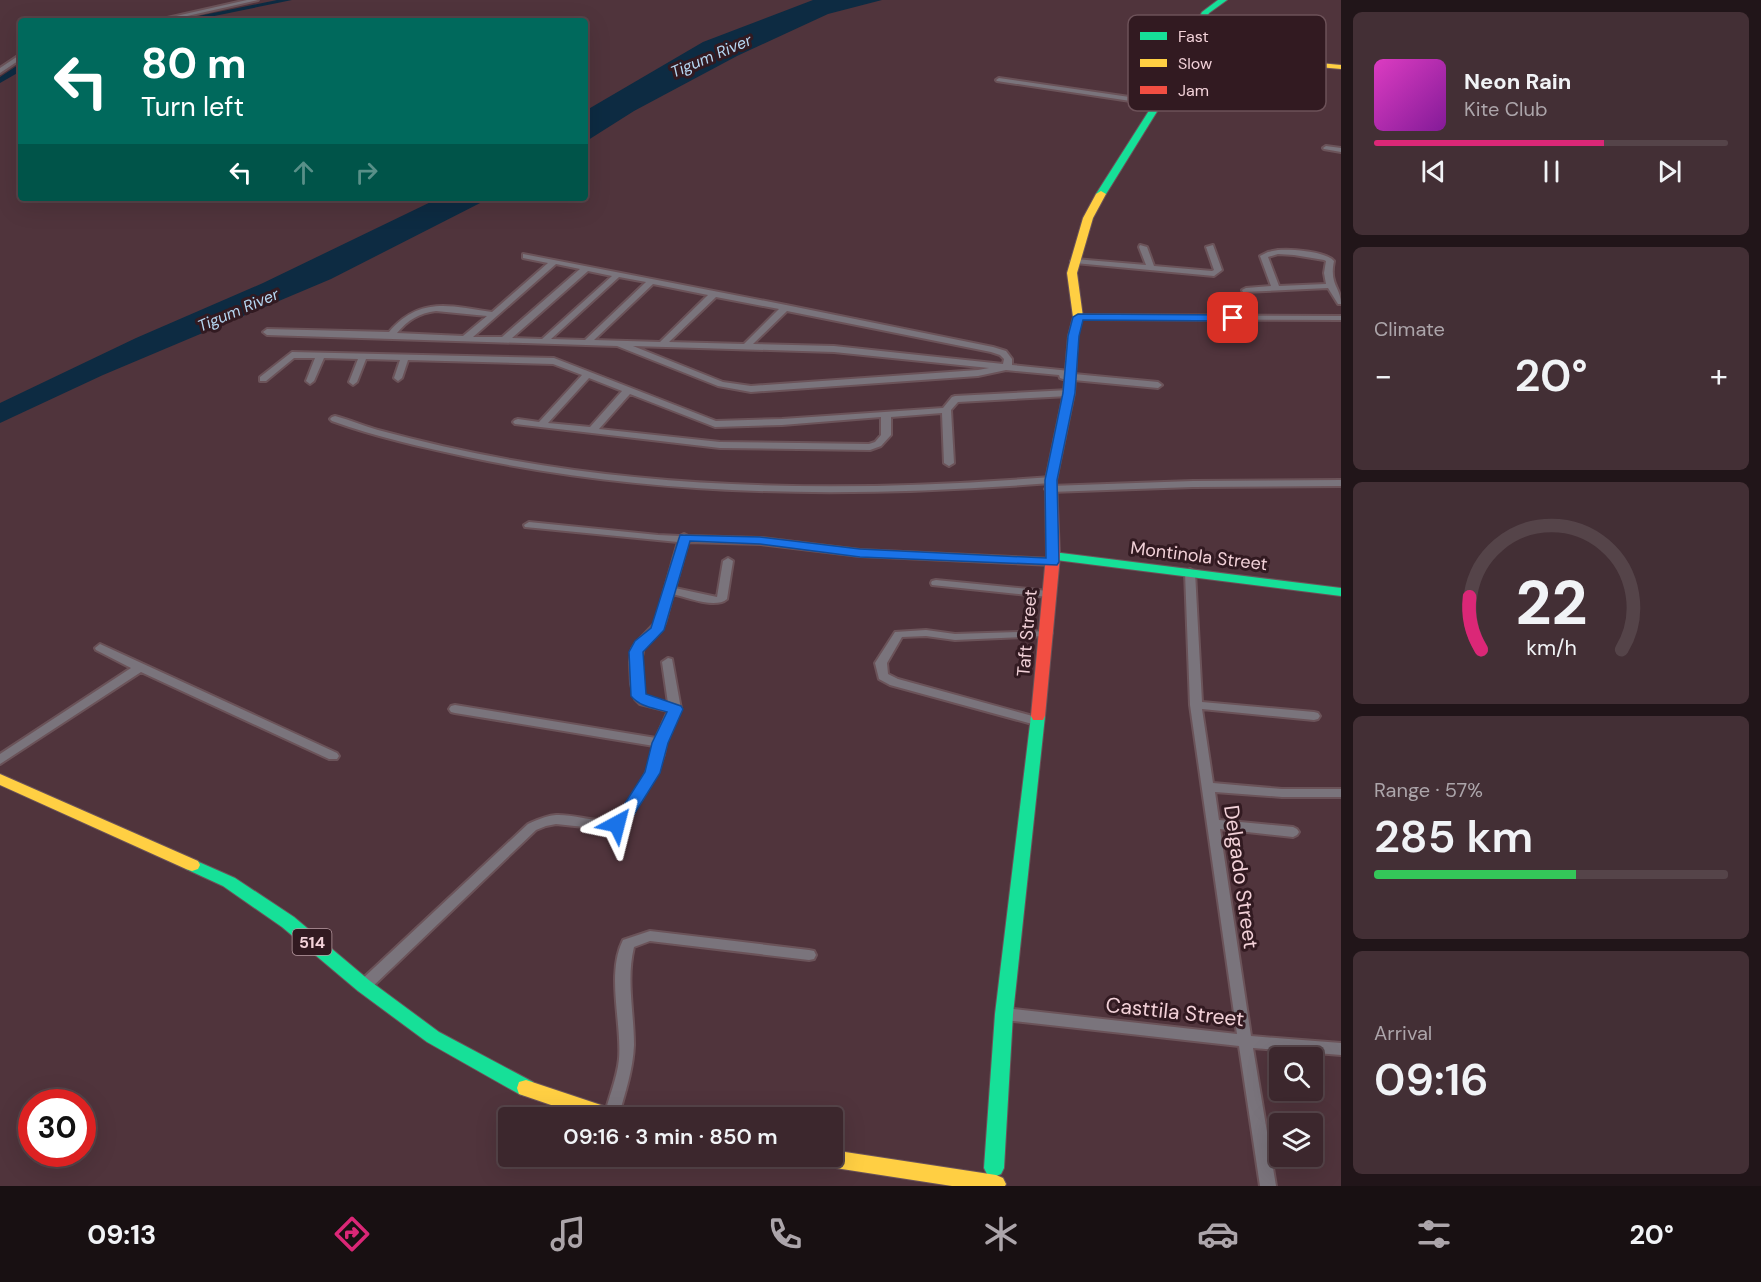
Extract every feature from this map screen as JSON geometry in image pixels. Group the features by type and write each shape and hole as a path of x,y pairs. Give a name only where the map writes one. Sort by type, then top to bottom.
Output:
{"main road":[{"name":"Taft Street","path":"1205,15 1223,0"},
{"path":"1326,66 1341,67"},
{"name":"Taft Street","path":"990,1184 994,1168 1004,1014 1047,633 1048,594 1053,559 1051,485 1069,393 1073,336 1078,317 1072,273 1088,218 1114,171 1139,136 1153,111"},
{"name":"Montinola Street","path":"1053,559 1190,572 1341,592"},
{"name":"514","path":"0,778 229,882 288,922 364,986 433,1037 525,1088 583,1107"},
{"path":"843,1160 990,1184"}],"street":[{"path":"171,18 255,0"},
{"path":"0,71 18,58"},
{"path":"999,80 1128,99"},
{"path":"1326,148 1341,150"},
{"path":"1143,247 1151,269"},
{"path":"1075,261 1151,269 1217,272 1210,247"},
{"path":"1276,288 1264,256 1266,254 1287,253 1327,258 1330,261 1327,271 1329,286 1341,302"},
{"path":"525,256 993,350 1004,353 1008,359 1007,367"},
{"path":"465,339 491,314 554,262"},
{"path":"504,340 586,268"},
{"path":"544,341 618,274"},
{"path":"586,342 652,281"},
{"path":"1246,290 1329,286"},
{"path":"662,344 715,293"},
{"path":"747,346 786,307"},
{"path":"392,335 399,324 422,308 491,314"},
{"path":"1078,317 1341,318"},
{"path":"267,332 834,349 1158,385"},
{"path":"620,344 721,384 738,388 951,375 999,370 1007,367"},
{"path":"263,379 292,354 554,361 715,424 946,410"},
{"path":"310,381 321,355"},
{"path":"353,382 363,356"},
{"path":"398,378 405,357"},
{"path":"947,360 951,375"},
{"path":"542,424 587,374"},
{"path":"592,430 628,390"},
{"path":"949,463 946,410 955,399 1069,393"},
{"path":"518,422 720,445 870,447 879,444 886,435 885,415"},
{"path":"335,419 491,460 644,481 793,489 1341,483"},
{"path":"529,525 658,538 760,540 860,553 1053,559"},
{"path":"675,709 644,700 639,696 636,652 640,644 657,630 684,537"},
{"path":"669,590 717,601 722,599 728,561"},
{"name":"Delgado Street","path":"1190,572 1196,705 1268,1186"},
{"path":"936,584 1048,594"},
{"path":"1036,720 894,682 883,676 881,663 899,634 909,632 955,637 1047,633"},
{"path":"100,648 333,756"},
{"path":"364,986 541,821 557,818 617,824 623,820 653,773 660,743 675,709 668,662"},
{"path":"0,760 140,667"},
{"path":"1196,705 1314,716"},
{"path":"455,709 660,743"},
{"path":"1208,787 1282,793 1341,794"},
{"path":"1213,824 1293,832"},
{"path":"615,1107 626,1058 624,955 628,944 650,936 809,956"},
{"name":"Casttila Street","path":"1004,1014 1245,1041 1341,1048"}],"water":[{"name":"Tigum River","path":"813,0 882,0 828,14 737,56 634,111 588,140 588,109 703,42"},
{"name":"Tigum River","path":"433,201 484,201 331,279 103,375 0,423 0,403 136,338 263,283"}],"waterway":[{"path":"194,18 288,0"},
{"path":"0,81 18,69"}],"traffic: fast":[{"path":"1204,15 1223,0"},
{"path":"1101,194 1153,111"},
{"path":"1053,556 1341,592"},
{"path":"994,1168 1004,1014 1038,716"},
{"path":"192,865 229,882 288,922 364,986 433,1037 526,1088"}],"traffic: slow":[{"path":"1326,66 1341,67"},
{"path":"1057,451 1069,393 1073,336 1078,317 1072,273 1088,218 1101,194"},
{"path":"0,779 192,865"},
{"path":"526,1088 582,1107"},
{"path":"843,1160 996,1184"}],"traffic: jam":[{"path":"1038,716 1053,556 1051,480 1057,451"}],"route":[{"path":"617,824 623,820 653,773 660,751 660,743 675,709 644,700 639,696 636,652 640,644 657,630 660,623 684,537 760,540 860,553 1053,562 1050,489 1069,393 1073,336 1078,317 1233,318"}]}
